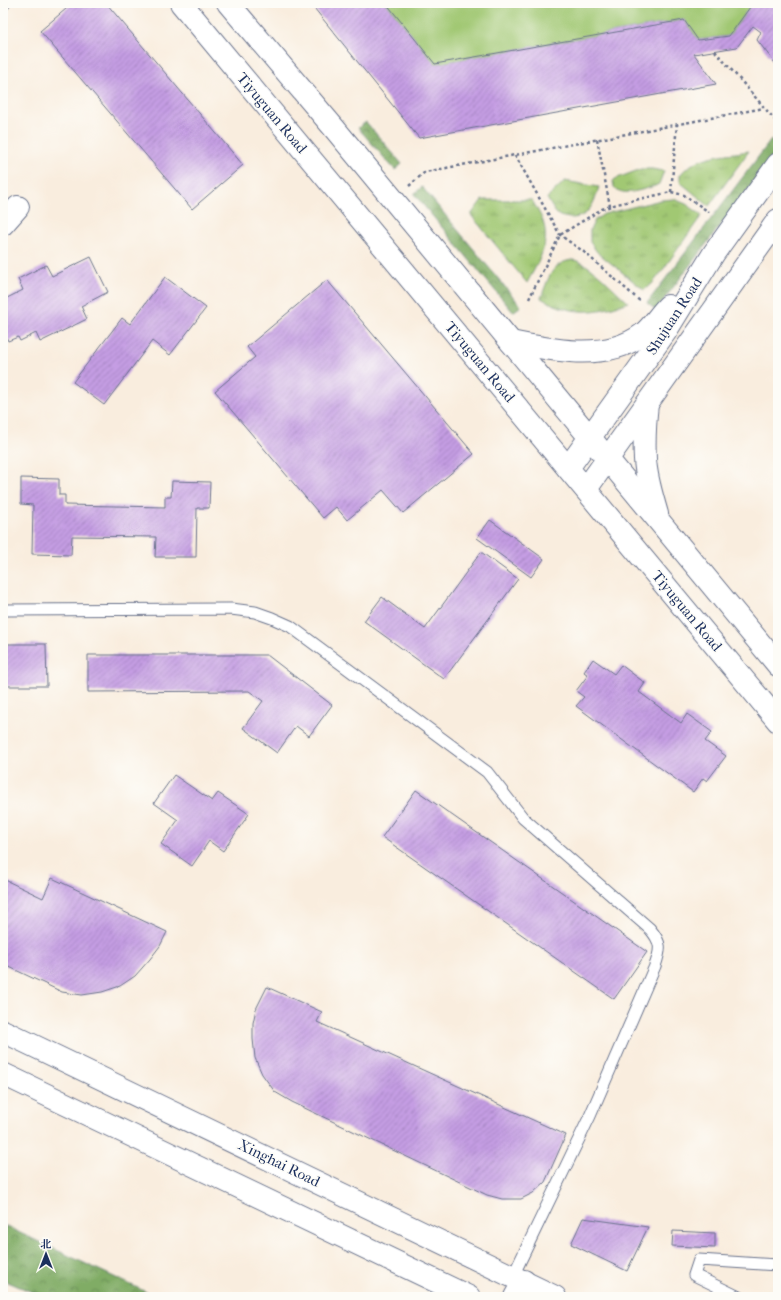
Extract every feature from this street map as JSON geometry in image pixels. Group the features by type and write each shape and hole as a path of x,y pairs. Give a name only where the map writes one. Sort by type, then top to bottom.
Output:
{"street":[{"name":"Tiyuguan Road","path":"181,3 778,721"},
{"path":"228,3 334,128 778,665"},
{"name":"Shujuan Road","path":"568,468 666,331 714,253 778,164"},
{"path":"3,224 18,207"},
{"name":"Shujuan Road","path":"586,489 778,220"},
{"path":"511,342 571,351 604,350 617,347 636,339 655,323 667,307 689,293"},
{"path":"647,404 645,460 650,491 659,521"},
{"name":"Xinghai Road","path":"3,1030 518,1285 555,1297"},
{"path":"3,1074 469,1297"}],"lane":[{"path":"3,610 231,609 255,612 290,626 487,772 523,818 657,936 660,945 660,953 655,966 518,1285"},
{"path":"739,1297 694,1275 699,1260 778,1265"}],"path":[{"path":"714,51 776,121"},
{"path":"408,186 425,172 764,108"},
{"path":"671,192 677,124"},
{"path":"597,139 610,206"},
{"path":"515,155 560,236 584,252 641,302"},
{"path":"529,299 560,236 596,212 610,206 671,192 684,195 709,212"}],"green space":[{"path":"386,3 753,3 729,36 698,40 684,20 435,64"},
{"path":"366,122 402,164 395,170 358,128"},
{"path":"771,140 778,145 778,150 656,310 647,303"},
{"path":"749,151 709,206 680,182 680,175 687,168 703,159"},
{"path":"641,169 664,171 659,184 633,192 623,192 614,187 613,181 615,179"},
{"path":"565,181 599,187 590,209 586,213 576,218 569,218 557,214 547,198"},
{"path":"422,187 521,306 513,312 414,194"},
{"path":"674,199 686,204 702,215 660,274 652,284 644,290 597,252 590,242 590,230 595,220 604,214 661,200"},
{"path":"482,200 532,200 539,212 544,225 544,248 527,283 471,215"},
{"path":"573,260 587,266 602,277 628,302 605,309 584,311 563,308 541,298 548,279 555,268 566,261"},
{"path":"3,1225 157,1297 44,1297 3,1280"}],"building":[{"path":"73,3 106,3 243,165 192,209 40,31"},
{"path":"310,3 386,3 435,64 684,20 698,40 729,36 753,3 778,3 778,67 757,40 761,32 753,26 737,47 694,54 716,84 419,138"},
{"path":"91,257 108,292 81,306 87,319 40,342 36,333 20,341 18,337 8,341 3,330 3,300 23,290 18,279 46,265 52,276"},
{"path":"165,277 206,308 170,355 152,341 104,405 73,382 122,318 130,324"},
{"path":"327,280 474,454 403,513 383,490 347,520 336,507 323,518 215,391 255,357 247,347"},
{"path":"21,478 59,479 59,495 65,495 65,505 165,507 165,497 171,497 172,481 210,482 209,508 197,508 196,557 155,557 156,537 72,536 71,555 32,554 33,505 21,504"},
{"path":"490,520 544,559 531,577 477,538"},
{"path":"481,552 518,579 444,679 364,621 382,597 425,629"},
{"path":"3,644 46,644 47,686 3,686"},
{"path":"88,655 267,655 332,705 309,736 296,726 277,753 243,728 263,701 249,691 88,692"},
{"path":"593,659 614,674 621,665 645,683 639,692 681,723 687,714 712,732 705,741 726,756 707,781 703,778 693,792 576,706 584,697 576,691 588,675 584,672"},
{"path":"174,775 212,801 218,793 249,814 223,851 209,841 192,866 161,844 178,820 154,803"},
{"path":"416,790 647,952 614,999 382,837"},
{"path":"52,878 167,932 160,946 135,976 120,986 102,992 82,995 62,992 3,964 3,879 43,898"},
{"path":"267,987 322,1012 317,1022 566,1135 545,1182 533,1193 521,1199 502,1199 487,1195 292,1102 275,1092 262,1074 255,1058 253,1039 253,1023 256,1009"},
{"path":"583,1218 648,1227 627,1271 571,1244"},
{"path":"673,1231 715,1233 715,1248 672,1246"}]}
